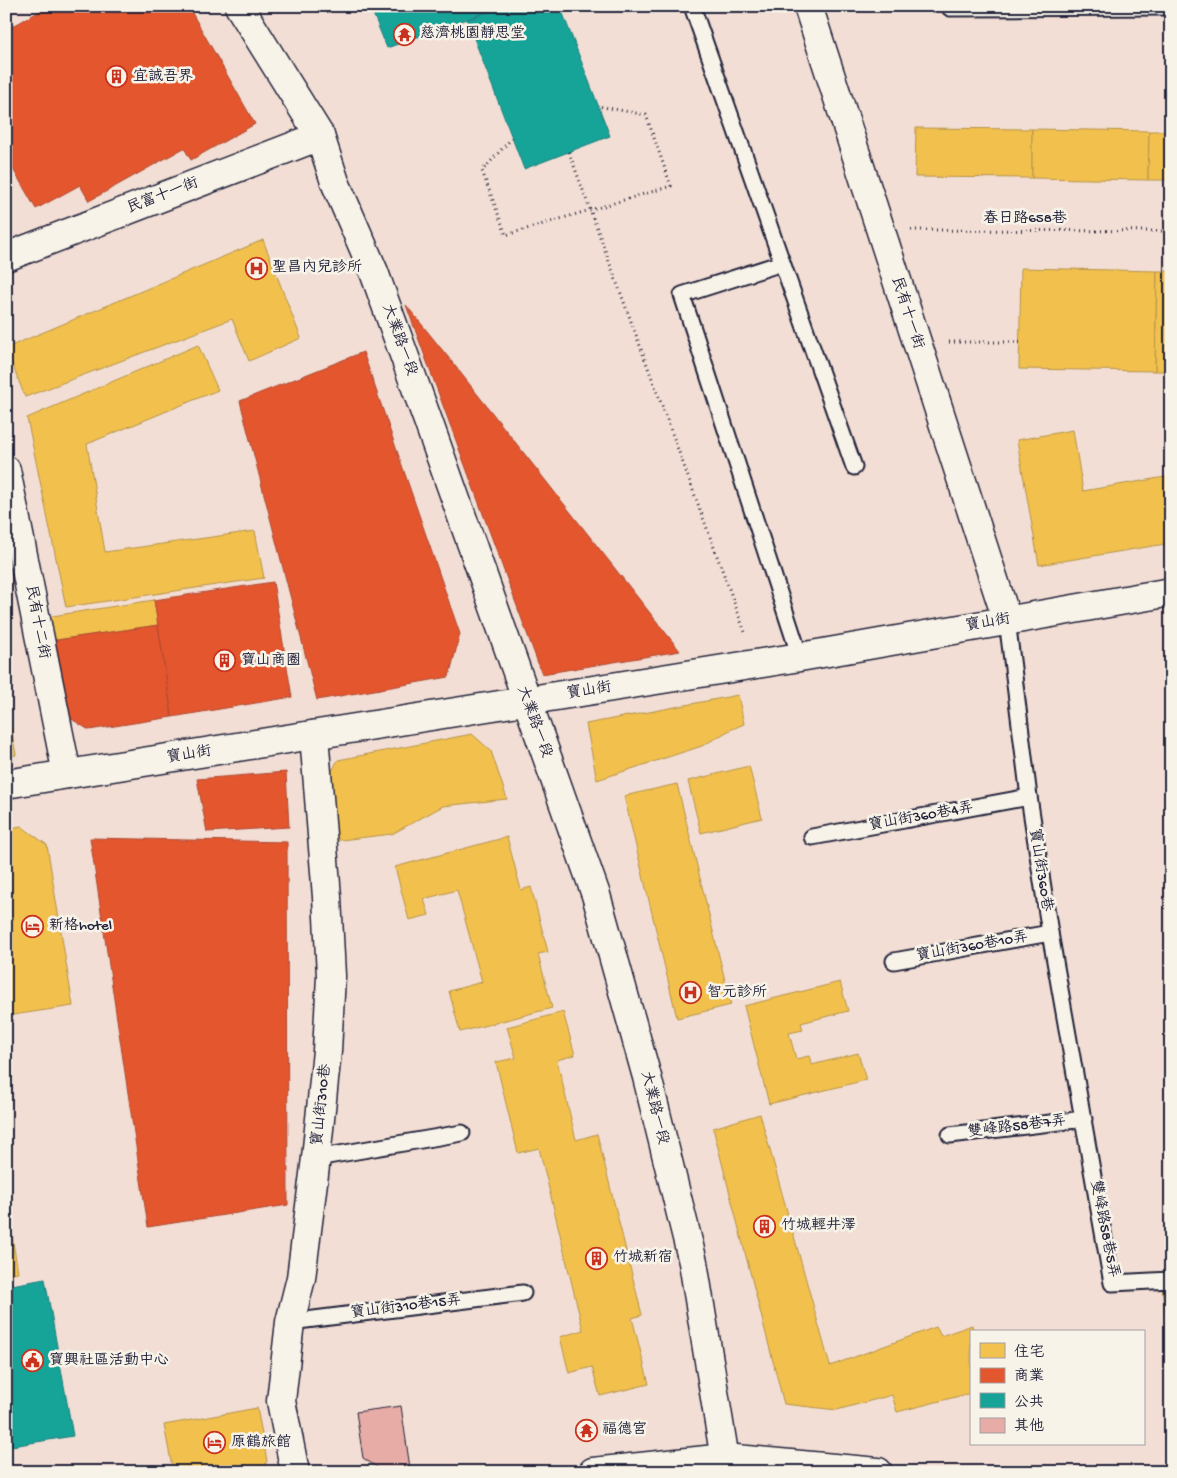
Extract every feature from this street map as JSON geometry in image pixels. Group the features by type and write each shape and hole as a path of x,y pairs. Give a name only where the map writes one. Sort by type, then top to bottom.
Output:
{"street":[{"name":"大業路一段","path":"239,6 320,136 335,182 374,272 395,328 596,895 647,1077 694,1262 726,1465"},
{"name":"民有十一街","path":"808,6 1007,620"},
{"name":"民富十一街","path":"6,257 320,136"},
{"name":"民有十二街","path":"6,470 67,774"},
{"name":"寶山街","path":"6,784 527,702 800,657 1171,592"},
{"name":"寶山街310巷","path":"295,1472 280,1401 290,1322 301,1278 316,1158 327,1051 331,976 327,897 314,735"},
{"path":"593,1472 726,1465 878,1472"}],"lane":[{"path":"692,6 854,467"},
{"path":"950,7 1171,7"},
{"path":"782,263 682,295 800,657"},
{"name":"寶山街360巷","path":"1007,620 1029,798 1050,933 1084,1119"},
{"name":"寶山街360巷4弄","path":"812,837 1029,798"},
{"name":"寶山街360巷10弄","path":"894,961 1050,933"},
{"name":"雙峰路58巷7弄","path":"950,1135 1084,1119"},
{"name":"雙峰路58巷5弄","path":"1084,1119 1112,1283 1171,1280"},
{"path":"316,1158 462,1133"},
{"name":"寶山街310巷15弄","path":"290,1322 523,1292"}],"path":[{"path":"512,138 482,171 506,235 671,186 646,115 598,106"},
{"path":"569,152 747,638"},
{"name":"春日路658巷","path":"880,230 1171,231"},
{"path":"916,341 1020,342"}],"building: 住宅":[{"path":"916,128 1032,129 1032,178 915,177"},
{"path":"1032,129 1149,131 1148,180 1032,178"},
{"path":"1149,131 1171,131 1171,180 1148,180"},
{"path":"263,240 301,338 249,361 232,319 25,397 6,348"},
{"path":"1021,268 1157,271 1155,371 1019,369"},
{"path":"1157,271 1171,271 1171,371 1155,371"},
{"path":"198,345 218,390 87,444 105,552 255,531 264,578 66,607 27,418"},
{"path":"1073,430 1083,491 1171,476 1171,543 1039,565 1017,440"},
{"path":"154,600 158,625 50,641 46,617"},
{"path":"738,695 744,724 702,746 597,780 586,724"},
{"path":"6,699 16,755 6,757"},
{"path":"472,734 491,751 507,799 443,806 392,834 332,841 325,783 338,760"},
{"path":"749,766 762,818 701,833 688,781"},
{"path":"677,784 731,1005 677,1018 624,796"},
{"name":"新格hotel","path":"21,826 47,845 73,1006 6,1016 6,829"},
{"path":"507,837 521,890 531,887 548,952 538,954 552,1008 460,1032 449,991 482,982 457,890 424,899 429,915 409,920 395,867"},
{"path":"840,982 848,1011 801,1023 803,1030 789,1033 796,1059 809,1056 812,1065 858,1053 866,1080 769,1104 744,1006"},
{"name":"竹城新宿","path":"563,1012 575,1055 557,1060 576,1140 597,1134 642,1315 632,1318 649,1384 600,1396 592,1367 569,1373 560,1337 583,1330 539,1148 518,1153 496,1062 516,1058 507,1027"},
{"name":"竹城輕井澤","path":"760,1114 830,1366 936,1327 941,1336 972,1325 973,1330 970,1330 970,1393 897,1412 892,1395 837,1410 784,1404 713,1128"},
{"path":"6,1200 18,1272 6,1274"},
{"path":"1171,1287 1171,1358 1162,1289"},
{"name":"原鶴旅館","path":"257,1408 267,1461 261,1472 173,1472 164,1425"}],"building: 商業":[{"name":"宜誠吾界","path":"49,6 188,6 255,124 191,160 184,148 89,201 80,185 36,209 6,157 6,30"},
{"path":"406,305 448,357 680,651 542,674"},
{"path":"363,352 460,634 449,677 317,700 240,401"},
{"name":"寶山商圈","path":"273,582 292,697 172,717 154,600"},
{"path":"158,625 172,717 89,730 62,713 50,641"},
{"path":"286,772 289,827 207,832 197,779"},
{"path":"90,838 287,842 288,1205 148,1227"}],"building: 公共":[{"name":"慈濟桃園靜思堂","path":"370,6 503,6 387,48"},
{"path":"503,6 560,6 610,136 524,169 467,20"},
{"name":"寶興社區活動中心","path":"45,1279 73,1436 6,1447 6,1286"}],"building: 其他":[{"path":"401,1406 410,1468 383,1471 363,1458 356,1412"}],"place":[{"name":"慈濟桃園靜思堂","path":"404,34"},
{"name":"宜誠吾界","path":"117,77"},
{"name":"聖昌內兒診所","path":"256,268"},
{"name":"寶山商圈","path":"225,661"},
{"name":"新格hotel","path":"33,926"},
{"name":"智元診所","path":"691,993"},
{"name":"竹城輕井澤","path":"765,1226"},
{"name":"竹城新宿","path":"597,1258"},
{"name":"寶興社區活動中心","path":"33,1361"},
{"name":"福德宮","path":"586,1430"},
{"name":"原鶴旅館","path":"215,1443"}]}
